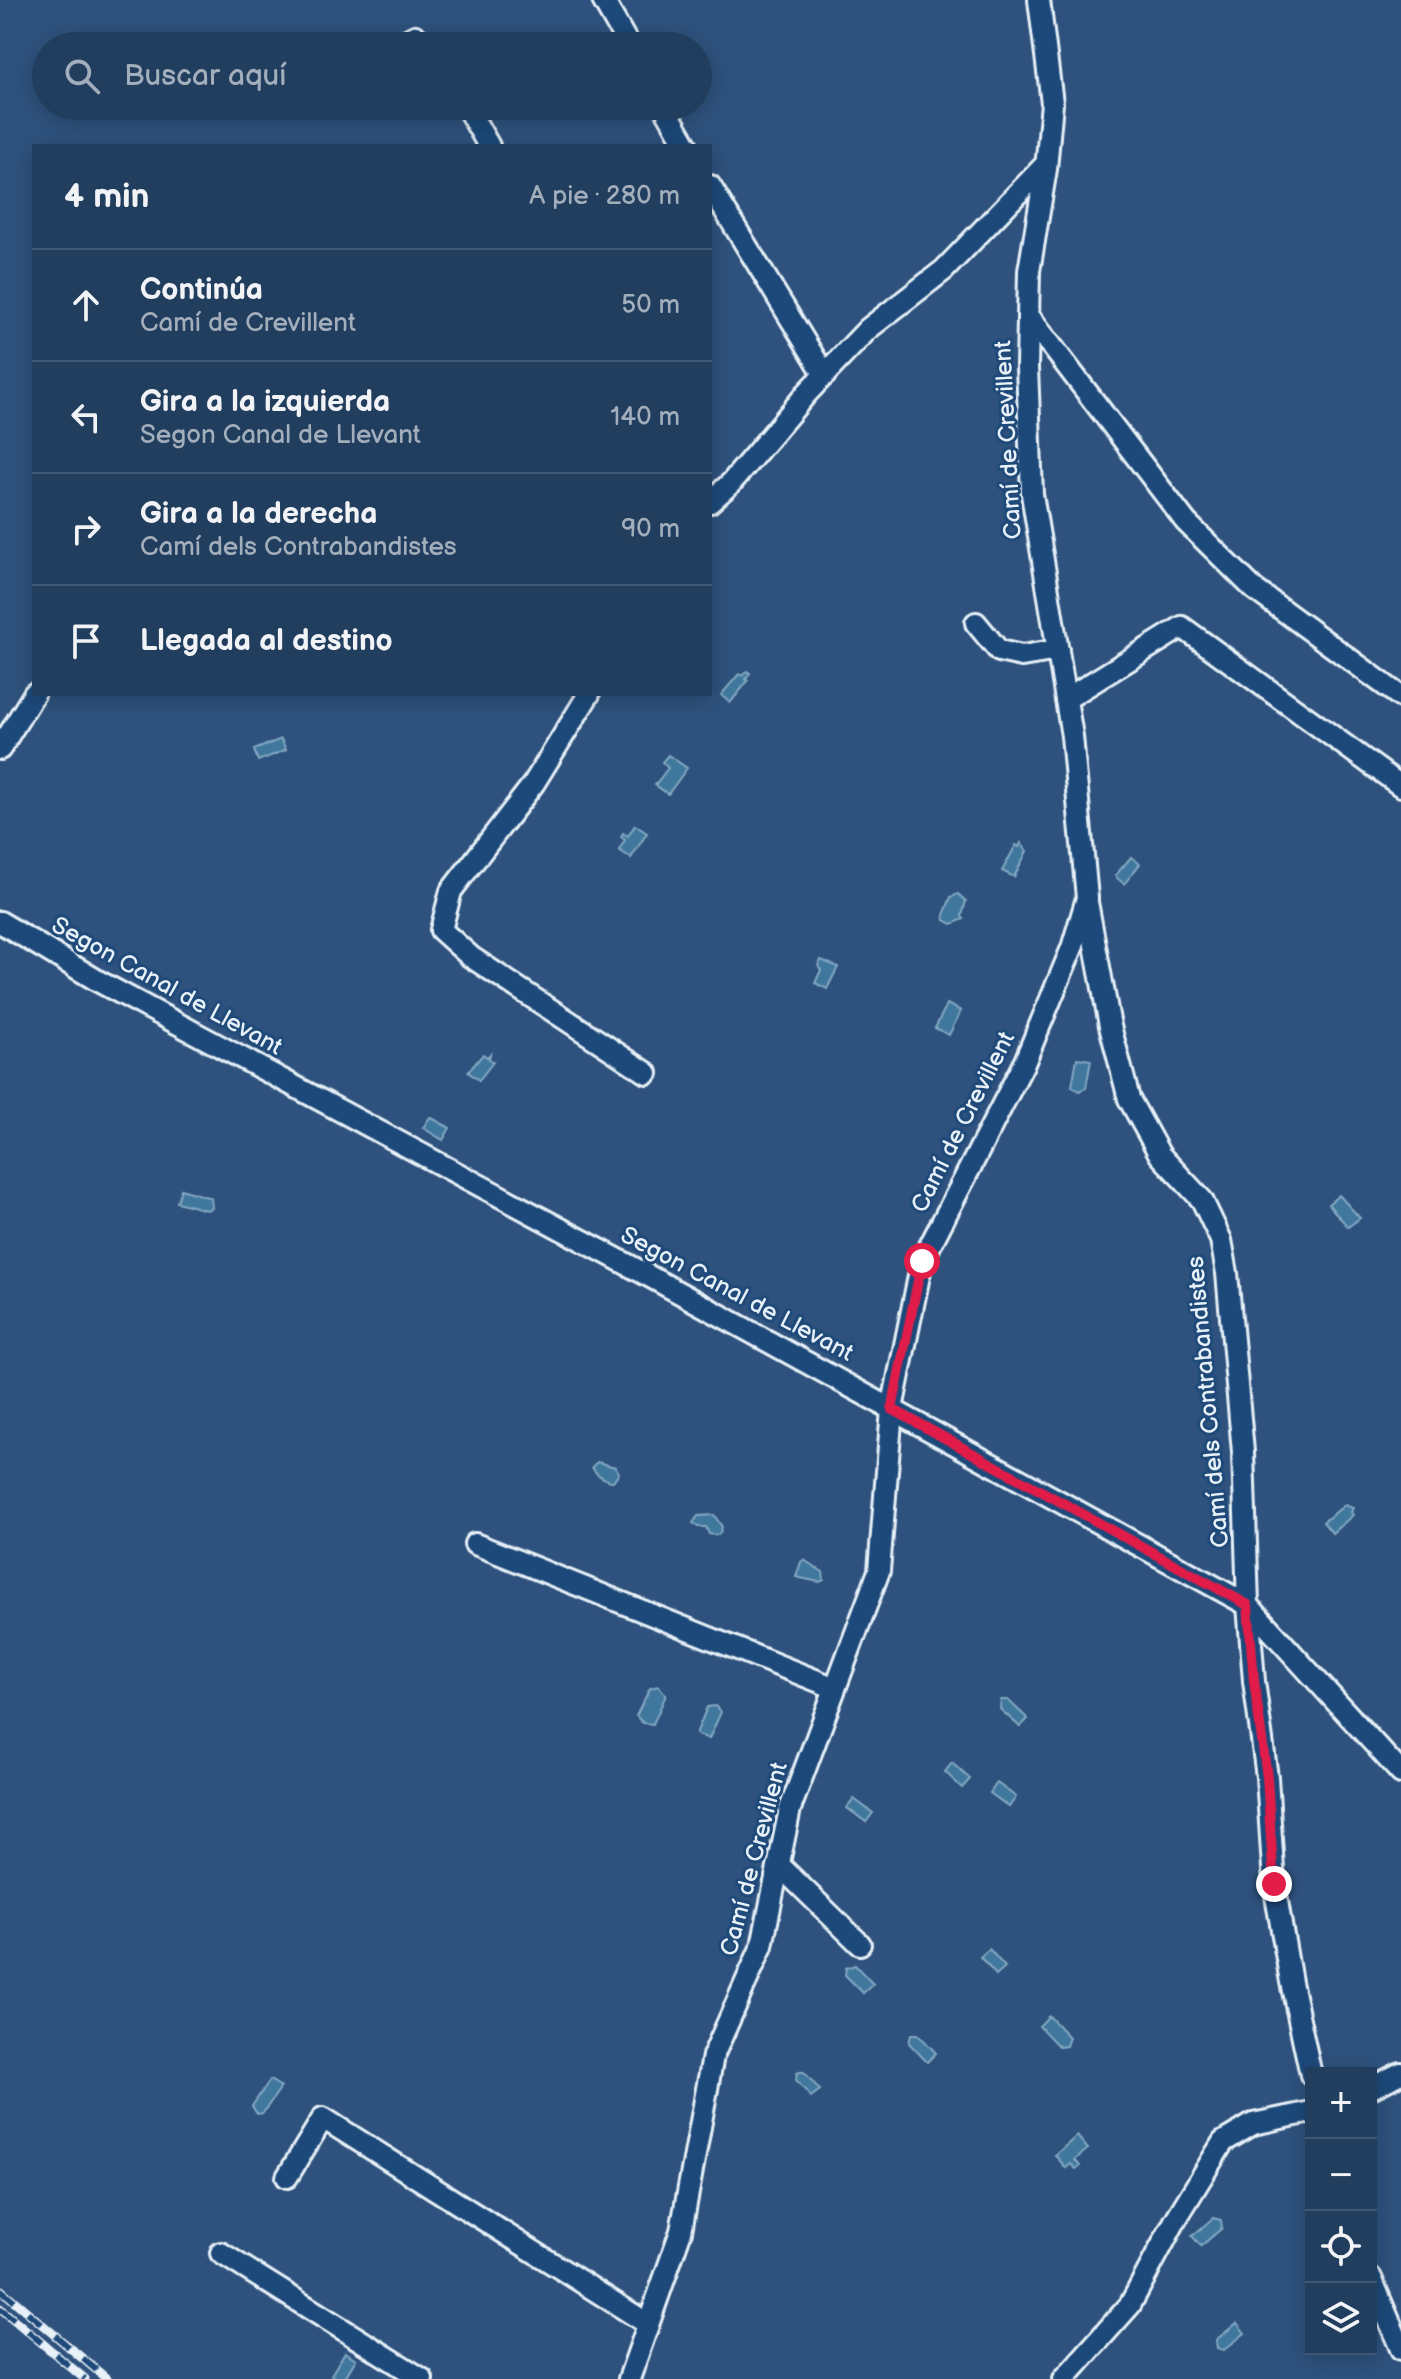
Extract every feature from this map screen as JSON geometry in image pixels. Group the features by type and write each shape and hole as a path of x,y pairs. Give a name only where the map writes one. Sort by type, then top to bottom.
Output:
{"street":[{"path":"603,0 621,32"},
{"name":"Camí de Crevillent","path":"629,2379 681,2231 713,2056 762,1946 790,1809 879,1571 892,1409 922,1261 1025,1061 1072,948 1087,898 1066,699 1032,494 1027,367 1029,271 1052,103 1039,0"},
{"path":"474,120 488,144"},
{"path":"672,120 686,144"},
{"path":"712,500 731,483 868,329 944,270 1046,164"},
{"path":"712,189 825,375"},
{"path":"1028,315 1186,522 1254,589 1401,697"},
{"path":"976,623 999,651 1022,656 1058,650"},
{"path":"1066,699 1182,627 1401,786"},
{"path":"0,749 33,696"},
{"path":"588,696 534,783 451,891 441,930 471,957 647,1073"},
{"name":"Camí dels Contrabandistes","path":"1087,898 1110,1026 1129,1099 1160,1155 1202,1200 1221,1240 1227,1273 1243,1452 1248,1605 1267,1777 1274,1884 1309,2067"},
{"name":"Segon Canal de Llevant","path":"0,922 98,981 892,1409 1248,1605 1401,1773"},
{"path":"475,1544 835,1688"},
{"path":"779,1865 860,1944"},
{"path":"1377,2085 1401,2073"},
{"path":"1064,2379 1130,2305 1176,2219 1223,2142 1253,2124 1305,2113"},
{"path":"287,2177 323,2118 648,2324"},
{"path":"221,2253 422,2379"},
{"path":"1373,2283 1401,2349"}],"water":[{"path":"747,671 750,673 746,679 748,681 730,703 721,695 739,674 742,676"},
{"path":"281,739 286,750 258,761 254,750"},
{"path":"668,755 687,768 668,794 655,785 668,768 662,762"},
{"path":"635,825 647,833 631,858 619,850 625,840 621,837 623,833 628,836"},
{"path":"1021,843 1027,851 1014,877 1002,871 1016,845 1019,847"},
{"path":"1131,857 1140,864 1124,884 1115,876"},
{"path":"958,894 966,901 964,919 952,924 945,920 944,915 951,897"},
{"path":"821,960 838,967 827,989 815,983 821,970 818,965"},
{"path":"947,1004 961,1011 949,1035 935,1028"},
{"path":"483,1054 487,1057 490,1054 489,1059 493,1062 479,1080 468,1072"},
{"path":"1077,1058 1091,1060 1086,1088 1079,1091 1072,1086"},
{"path":"430,1117 450,1128 443,1140 423,1128"},
{"path":"181,1189 211,1198 212,1208 206,1210 177,1202"},
{"path":"1339,1195 1360,1218 1348,1227 1328,1204"},
{"path":"597,1462 616,1467 619,1473 613,1481 596,1472 592,1467"},
{"path":"1345,1505 1353,1508 1353,1515 1332,1533 1323,1522"},
{"path":"714,1515 722,1527 716,1535 709,1534 706,1527 693,1523 698,1516"},
{"path":"804,1560 823,1572 824,1580 819,1582 796,1577"},
{"path":"658,1686 666,1695 653,1724 643,1723 636,1716 650,1688"},
{"path":"1001,1700 1008,1700 1028,1719 1020,1727 1000,1709"},
{"path":"715,1706 721,1712 709,1739 696,1734 707,1707"},
{"path":"952,1763 970,1779 962,1788 945,1772"},
{"path":"997,1783 1016,1797 1009,1807 990,1793"},
{"path":"854,1799 873,1813 866,1822 847,1808"},
{"path":"989,1949 1005,1967 996,1975 980,1957"},
{"path":"855,1965 873,1984 863,1993 845,1975 846,1968"},
{"path":"1049,2016 1069,2037 1066,2046 1059,2047 1039,2026"},
{"path":"911,2034 918,2034 936,2053 927,2062 909,2043"},
{"path":"804,2072 820,2090 811,2097 796,2080 797,2073"},
{"path":"270,2080 281,2087 263,2113 257,2114 252,2106"},
{"path":"1077,2136 1088,2149 1075,2160 1080,2166 1076,2169 1071,2164 1066,2168 1055,2155"},
{"path":"1213,2218 1221,2220 1222,2228 1201,2246 1192,2236"},
{"path":"1237,2323 1245,2333 1224,2350 1217,2348 1216,2340"},
{"path":"345,2352 356,2359 344,2379 337,2379 331,2375"}],"railway":[{"path":"0,2289 107,2379"},
{"path":"0,2308 85,2379"}],"route":[{"path":"922,1261 892,1409 1248,1605 1267,1777 1274,1884"}]}
